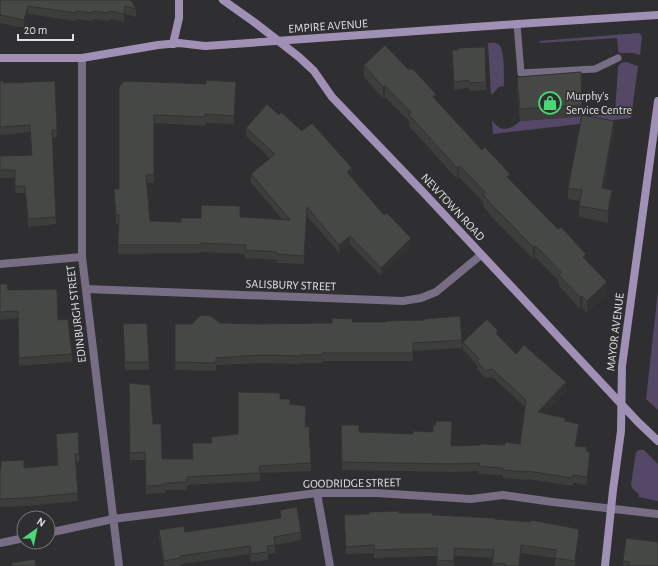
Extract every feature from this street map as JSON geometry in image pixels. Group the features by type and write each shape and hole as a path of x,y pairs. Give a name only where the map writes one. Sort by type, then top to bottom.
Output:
{"street":[{"path":"173,44 179,18 179,0"},
{"name":"NEWTOWN ROAD","path":"223,0 278,41 314,71 332,97 638,422 658,441"},
{"name":"EMPIRE AVENUE","path":"0,58 82,58 158,45 173,44 205,46 658,15"},
{"name":"EDINBURGH STREET","path":"82,58 82,257 113,519 120,566"},
{"name":"MAYOR AVENUE","path":"605,566 622,430 622,366 658,105"},
{"name":"SALISBURY STREET","path":"86,289 403,301 421,298 436,292 481,255"},
{"path":"0,264 82,257"},
{"name":"GOODRIDGE STREET","path":"56,531 113,519 317,493 376,492 471,499 503,495 658,514"},
{"path":"317,493 330,566"},
{"path":"0,542 16,539"}],"lane":[{"path":"517,24 521,73 595,69 618,58"}],"shaded area":[{"path":"639,33 642,36 640,55 633,53 620,53 618,51 617,38 540,43 539,41"},
{"path":"488,43 496,43 500,46 504,63 504,86 499,87 491,95"},
{"path":"626,62 638,66 631,118 493,134 492,120 498,127 506,129 520,121 615,114 618,67 621,63"},
{"path":"658,291 658,410 646,399"},
{"path":"639,450 644,450 658,464 658,501 638,497 639,494 632,488 631,484 636,452"}],"building":[{"path":"0,0 131,0 136,9 125,6 124,14 110,11 109,13 93,11 93,13 76,11 76,13 28,6 24,20 0,15"},
{"path":"385,45 408,69 413,69 436,94 433,97 457,123 482,150 485,147 510,174 507,177 558,229 561,227 586,254 583,257 607,282 587,301 582,296 580,297 559,275 561,272 538,248 535,246 533,247 492,205 483,195 485,192 462,168 459,166 457,168 409,115 411,112 385,86 383,87 364,65"},
{"path":"485,47 486,82 469,83 469,80 454,82 452,50 458,50 458,48"},
{"name":"Murphy's Service Centre","path":"581,72 582,105 520,109 517,77"},
{"path":"206,80 236,82 234,116 205,114 205,117 154,115 154,175 146,175 150,221 181,222 181,218 201,218 201,205 240,206 240,217 290,220 251,174 275,154 246,128 267,104 279,115 281,112 302,131 312,123 352,168 347,172 384,215 387,213 411,238 381,268 350,236 339,245 307,207 304,256 277,254 277,252 245,250 246,245 201,243 201,245 118,245 119,215 116,215 114,189 119,189 119,87 124,81 206,84"},
{"path":"0,81 3,81 3,83 55,81 57,130 52,130 56,217 28,219 25,186 15,186 15,170 0,170 0,156 32,155 30,125 0,127"},
{"path":"582,115 614,121 602,188 612,190 608,211 579,206 582,190 568,188"},
{"path":"0,284 7,284 8,290 57,289 58,320 68,319 72,354 19,358 18,311 0,312"},
{"path":"201,315 211,316 220,323 258,324 332,323 332,318 353,319 352,322 386,322 460,316 462,340 413,343 413,353 322,353 322,355 301,356 261,355 216,358 216,363 175,362 175,324 192,324"},
{"path":"487,319 498,331 496,333 516,354 524,345 566,382 538,412 565,418 565,421 579,424 575,446 587,447 586,451 590,452 587,477 573,475 573,478 527,471 503,470 503,468 479,466 480,463 342,462 341,425 359,425 359,432 413,434 413,431 433,432 433,425 436,425 436,421 452,421 451,446 481,444 505,445 505,442 520,444 526,400 492,369 485,371 477,361 479,359 463,342"},
{"path":"147,323 149,362 125,362 123,324"},
{"path":"129,383 150,385 153,424 161,424 162,459 193,459 192,443 212,443 211,437 238,434 238,392 280,393 280,399 290,399 290,404 306,406 305,427 309,426 311,463 259,466 260,473 187,477 187,482 146,486 145,452 130,453"},
{"path":"78,432 79,453 75,454 78,493 0,499 1,461 24,460 24,468 58,465 56,434"},
{"path":"297,507 301,532 274,537 275,545 267,546 268,552 251,554 250,546 180,556 181,558 164,561 159,530 184,526 185,532 281,518 280,510"},
{"path":"399,511 399,513 432,513 432,515 495,518 531,522 531,520 579,529 575,561 555,558 556,550 521,545 519,566 505,566 505,564 492,563 494,550 454,548 454,561 437,560 437,548 374,550 374,545 346,547 344,515"},
{"path":"626,538 658,542 658,566 629,566 630,562 623,561"},
{"path":"35,559 36,566 12,566 12,563"}],"place":[{"name":"Murphy's Service Centre","path":"550,103"}]}
